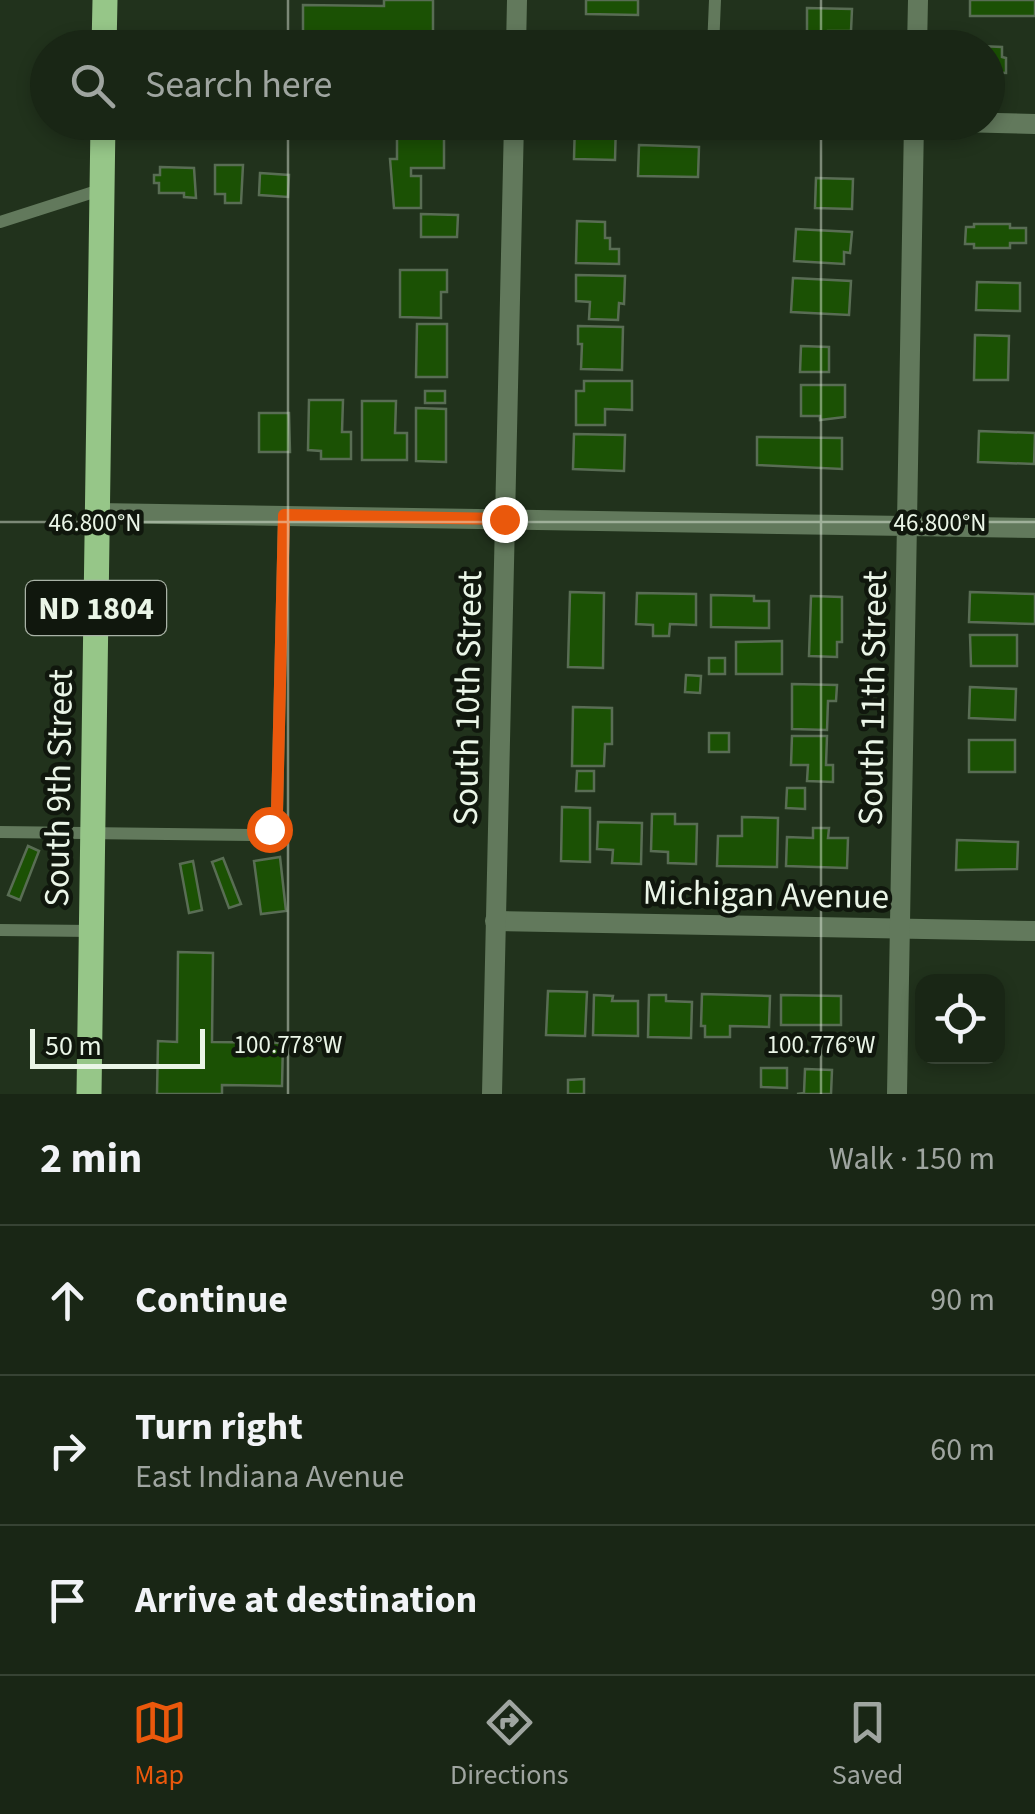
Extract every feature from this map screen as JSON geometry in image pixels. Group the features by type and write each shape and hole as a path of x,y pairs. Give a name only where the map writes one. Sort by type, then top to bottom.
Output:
{"main road":[{"path":"104,30 105,0"},
{"name":"South 9th Street","path":"89,1094 103,140"}],"street":[{"path":"516,30 517,0"},
{"path":"917,30 918,0"},
{"path":"1005,123 1035,124"},
{"name":"South 10th Street","path":"492,1094 514,140"},
{"name":"South 11th Street","path":"897,1094 914,140"},
{"path":"97,513 1035,528"},
{"name":"Michigan Avenue","path":"495,922 1035,931"}],"lane":[{"path":"714,30 715,0"},
{"path":"0,222 102,189"},
{"path":"0,832 251,834 269,829 274,821 284,515"},
{"path":"0,930 91,931"}],"building":[{"path":"384,0 433,0 433,30 303,30 303,5 384,6"},
{"path":"586,0 638,0 638,15 586,14"},
{"path":"970,0 1035,0 1035,16 970,16"},
{"path":"807,8 852,9 851,30 807,30"},
{"path":"397,140 444,140 444,168 411,168 411,176 421,176 421,208 394,208 390,159 397,159"},
{"path":"575,140 616,140 615,160 574,159"},
{"path":"639,145 699,147 698,177 638,176"},
{"path":"215,165 243,165 241,203 225,203 225,194 215,194"},
{"path":"160,167 194,168 196,198 184,197 184,193 159,193 154,175 160,175"},
{"path":"260,173 289,175 288,197 259,195"},
{"path":"816,178 853,179 852,209 815,208"},
{"path":"421,214 458,215 457,237 421,237"},
{"path":"577,221 605,222 605,238 610,238 610,249 619,249 619,264 576,263"},
{"path":"974,224 1026,228 1026,243 1010,243 1010,248 974,248 974,244 965,244 966,227"},
{"path":"796,229 852,232 850,253 844,252 844,264 794,261"},
{"path":"400,270 447,270 447,292 441,292 441,318 400,317"},
{"path":"576,275 625,276 624,304 619,303 618,320 589,319 590,302 576,301"},
{"path":"793,278 851,281 849,315 791,312"},
{"path":"977,282 1020,283 1020,311 976,310"},
{"path":"417,324 447,324 447,377 416,377"},
{"path":"578,326 623,327 622,370 581,369"},
{"path":"975,335 1009,336 1008,380 974,380"},
{"path":"801,346 829,347 829,372 800,372"},
{"path":"584,381 632,381 632,410 605,409 605,425 576,425 576,391 584,391"},
{"path":"801,385 845,385 845,417 820,420 820,416 801,416"},
{"path":"425,391 445,391 445,403 425,403"},
{"path":"309,400 343,400 342,432 351,432 351,459 321,459 321,451 308,450"},
{"path":"362,401 396,401 395,433 407,433 407,460 362,460"},
{"path":"416,408 446,409 446,462 416,461"},
{"path":"259,413 289,413 290,452 259,452"},
{"path":"979,431 1035,433 1034,464 978,462"},
{"path":"574,434 625,435 624,471 573,469"},
{"path":"757,437 842,438 842,469 757,465"},
{"path":"570,592 604,593 603,668 568,667"},
{"path":"970,592 1035,594 1035,624 969,622"},
{"path":"637,593 696,594 696,625 670,624 669,636 653,636 653,625 636,624"},
{"path":"711,595 754,596 754,601 769,601 769,628 711,627"},
{"path":"811,596 842,597 842,642 837,642 837,657 809,656"},
{"path":"970,635 1017,635 1017,666 971,666"},
{"path":"782,641 782,674 736,674 736,642"},
{"path":"709,658 725,658 725,674 709,674"},
{"path":"686,675 701,676 700,693 685,692"},
{"path":"792,684 837,685 836,701 828,701 827,730 792,729"},
{"path":"970,687 1016,689 1015,720 969,718"},
{"path":"573,707 612,708 612,744 605,744 604,766 572,766"},
{"path":"709,733 729,733 729,752 709,752"},
{"path":"792,736 827,736 826,765 833,765 833,782 807,781 808,765 791,765"},
{"path":"969,740 1015,740 1015,772 969,772"},
{"path":"577,771 594,771 594,791 576,791"},
{"path":"787,788 805,788 805,809 786,808"},
{"path":"562,807 590,808 590,862 561,861"},
{"path":"652,814 675,814 675,824 697,824 696,864 668,863 668,852 651,851"},
{"path":"742,817 778,818 777,867 717,866 718,836 742,836"},
{"path":"598,822 642,823 641,864 612,863 613,850 597,849"},
{"path":"813,828 829,828 828,838 848,838 847,868 786,866 787,837 813,838"},
{"path":"957,840 1018,842 1017,869 956,870"},
{"path":"28,846 39,851 20,900 8,895"},
{"path":"280,857 286,911 261,914 254,861"},
{"path":"223,858 241,904 229,908 212,862"},
{"path":"193,861 202,910 189,913 180,864"},
{"path":"178,952 213,953 212,1042 283,1043 282,1086 222,1085 222,1094 157,1094 158,1041 177,1042"},
{"path":"548,991 587,992 585,1036 546,1035"},
{"path":"702,994 770,996 769,1027 730,1026 730,1037 705,1037 705,1026 701,1026"},
{"path":"594,995 613,996 612,1001 638,1001 638,1036 593,1035"},
{"path":"649,995 666,995 666,1001 692,1002 691,1038 648,1037"},
{"path":"781,995 841,996 841,1025 781,1025"},
{"path":"761,1068 787,1068 787,1088 761,1087"},
{"path":"805,1069 832,1070 831,1094 797,1094 804,1093"},
{"path":"584,1079 584,1094 568,1094 568,1080"}],"route":[{"path":"269,829 277,812 284,515 504,519"}]}
